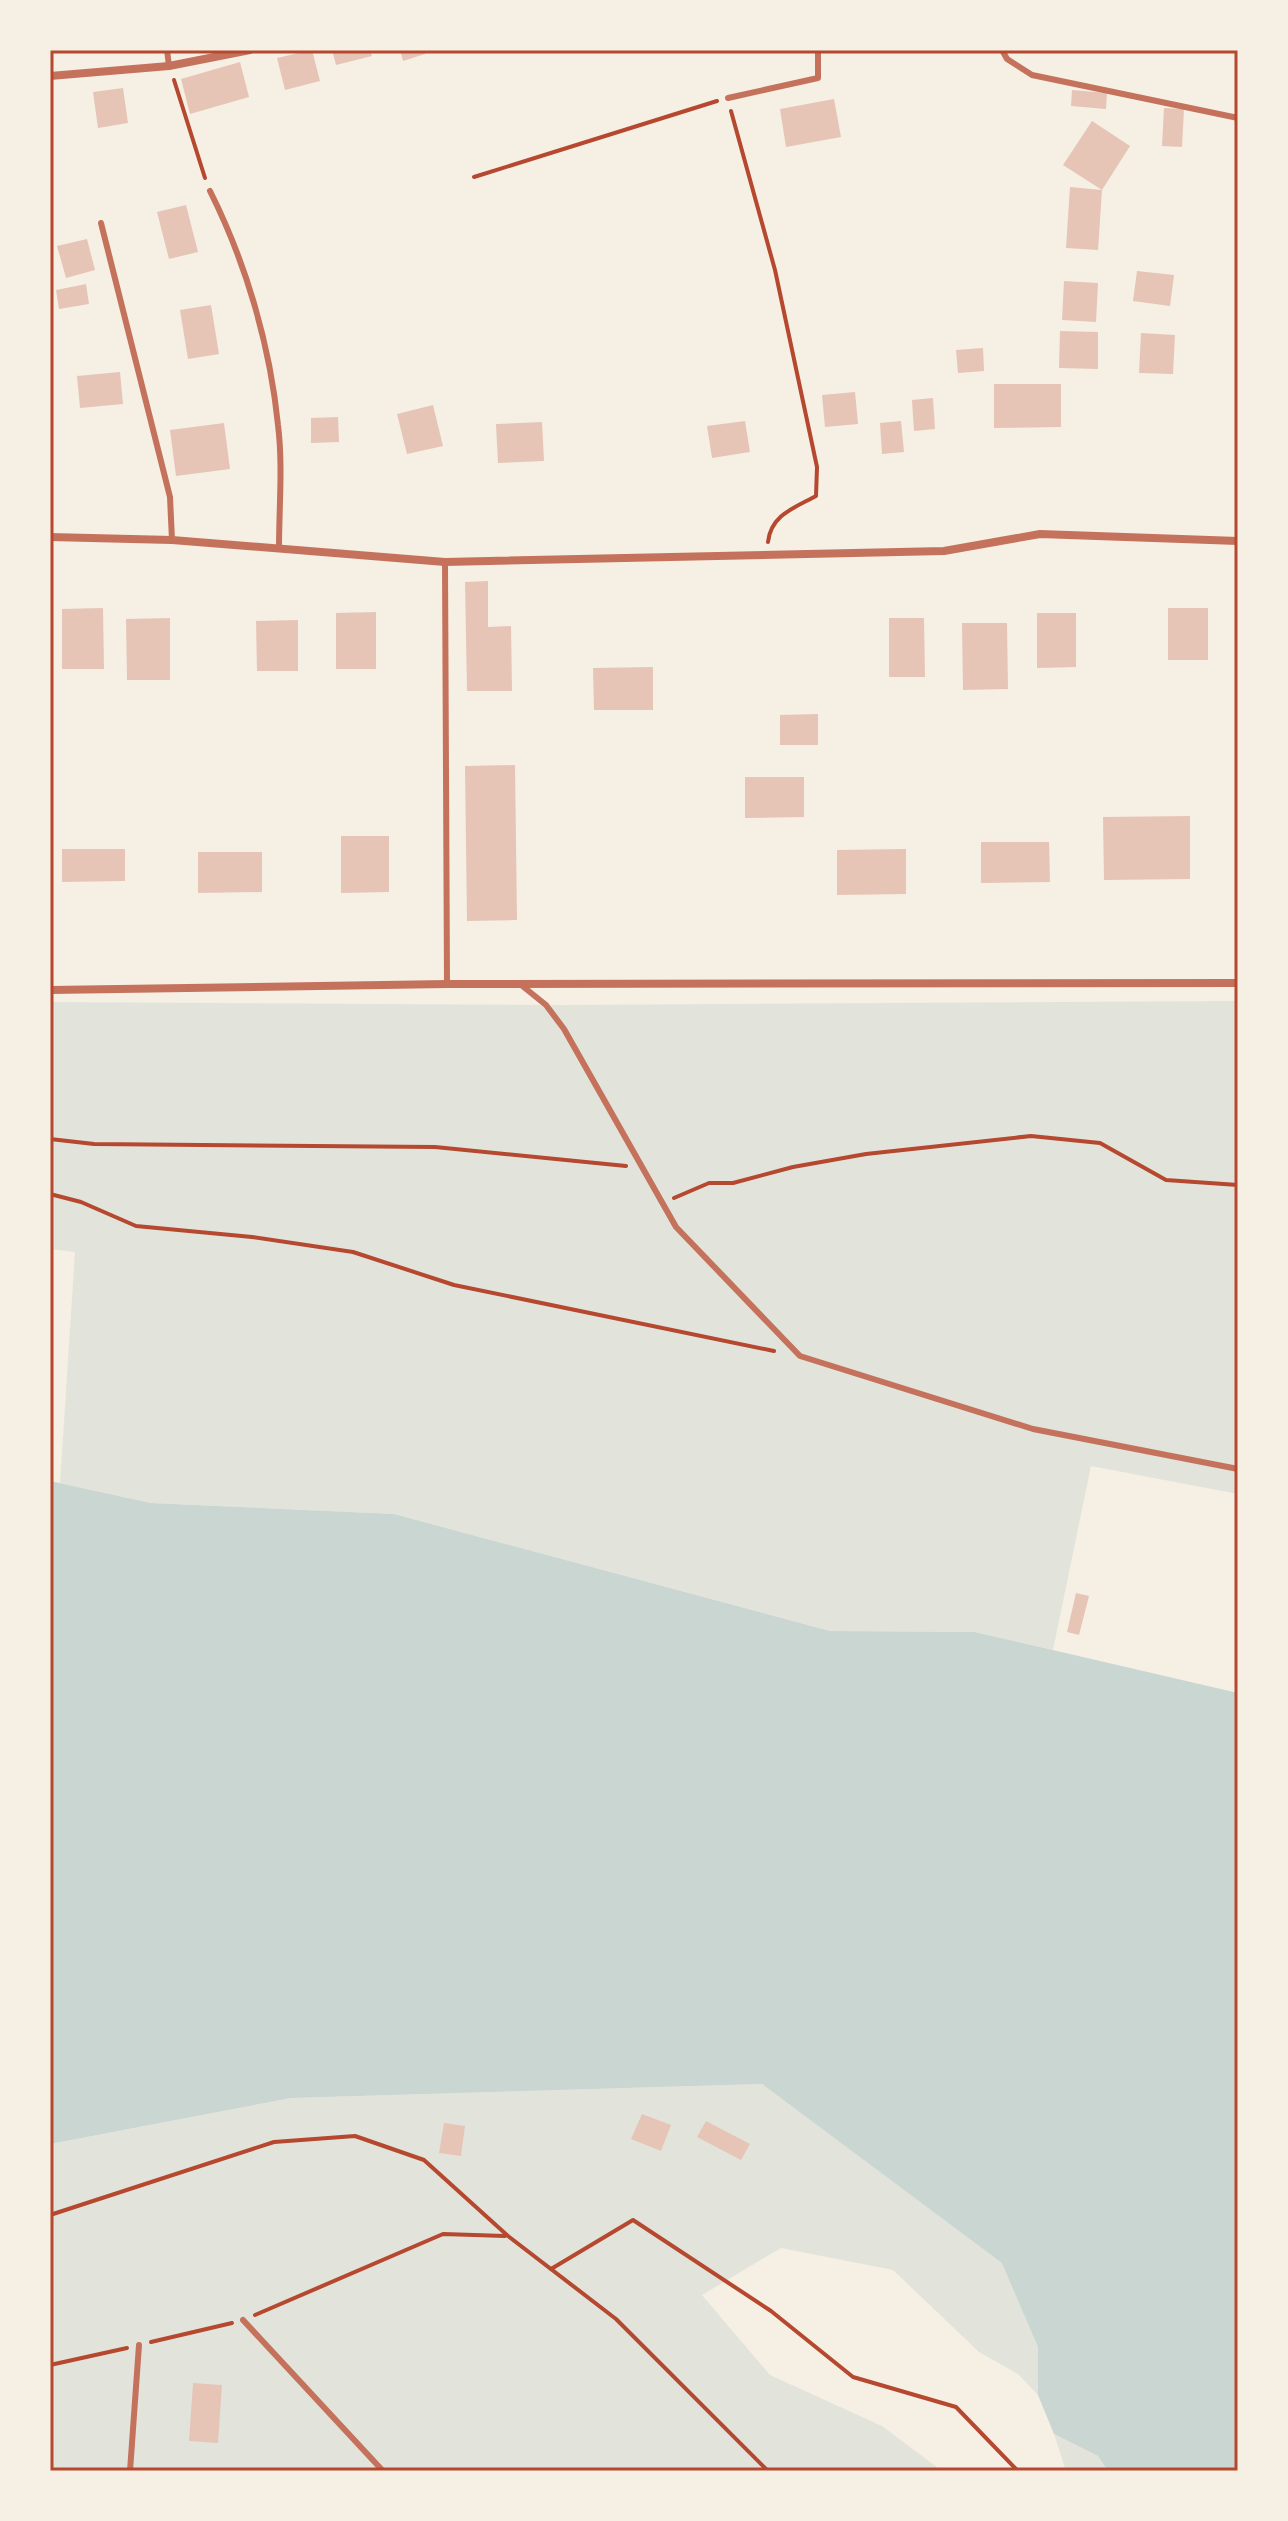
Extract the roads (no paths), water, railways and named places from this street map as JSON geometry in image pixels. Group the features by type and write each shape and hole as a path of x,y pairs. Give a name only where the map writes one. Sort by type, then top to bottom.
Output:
{"street":[{"path":"50,76 169,66 250,50"},
{"path":"50,537 172,540 445,562 944,551 1040,534 1238,541"},
{"path":"50,990 447,984 1238,983"}],"lane":[{"path":"167,50 169,66"},
{"path":"728,98 818,78 818,50"},
{"path":"1002,50 1007,59 1032,75 1238,118"},
{"path":"210,191 226,222 263,333 279,427 279,548"},
{"path":"101,223 170,497 172,540"},
{"path":"445,562 447,984"},
{"path":"520,984 546,1005 564,1029 676,1227 800,1356 1033,1429 1238,1469"},
{"path":"243,2320 383,2471"},
{"path":"130,2471 139,2345"}]}
